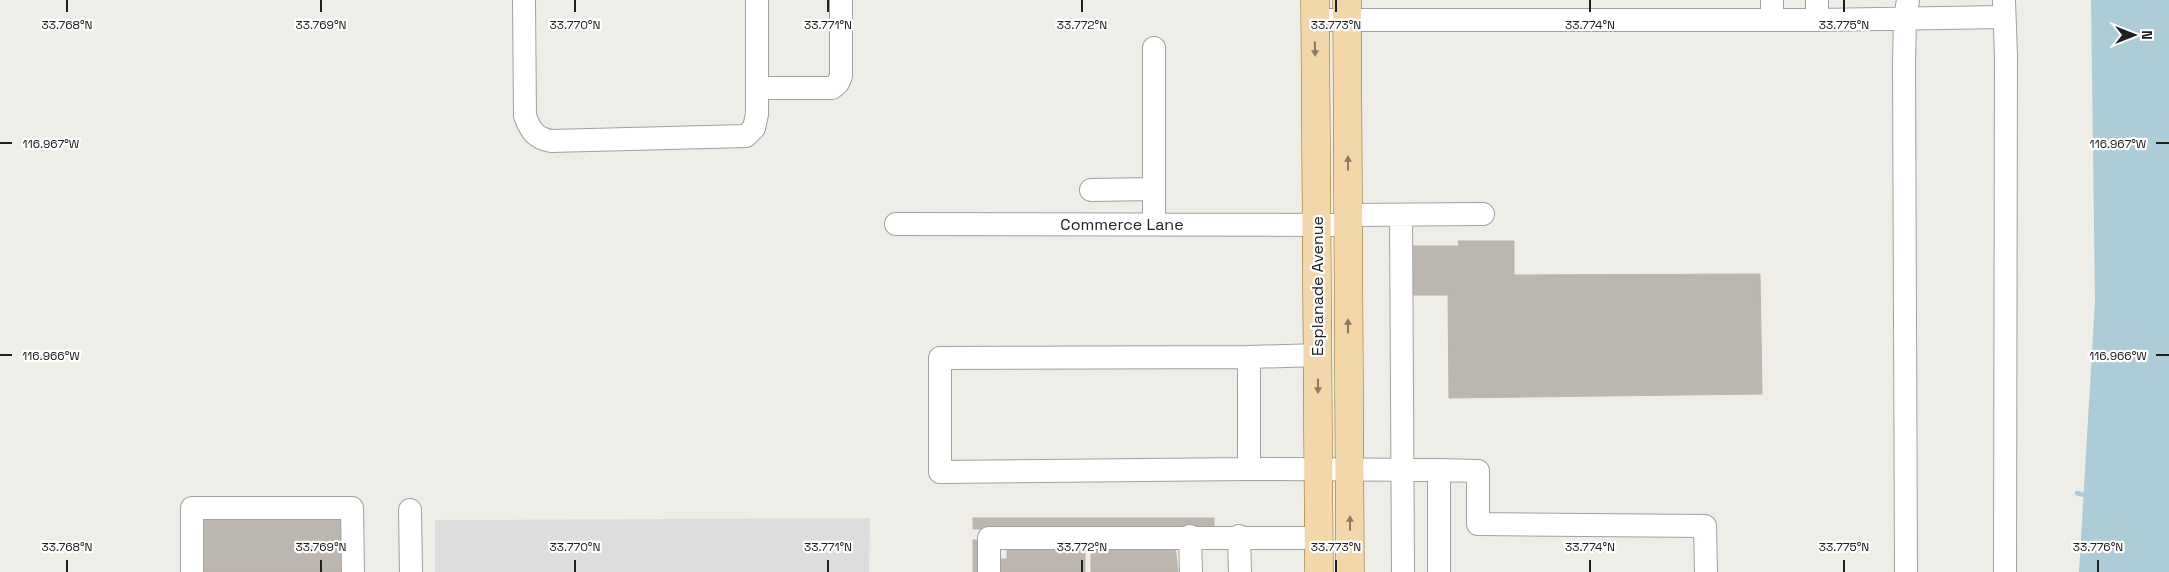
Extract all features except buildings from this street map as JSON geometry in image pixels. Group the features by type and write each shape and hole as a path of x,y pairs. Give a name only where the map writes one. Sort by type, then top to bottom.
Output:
{"main road":[{"name":"Esplanade Avenue","path":"1347,9 1350,572"},
{"name":"Esplanade Avenue","path":"1315,10 1319,572"}],"street":[{"path":"524,0 525,116 530,130 539,139 551,141 746,136 754,128 757,114 757,0"},
{"path":"757,88 832,88 838,83 841,76 841,0"},
{"path":"1315,10 2004,8 2006,56 2005,572"},
{"path":"1906,572 1907,9"},
{"path":"1154,48 1154,224"},
{"path":"1092,190 1154,189"},
{"name":"Commerce Lane","path":"896,224 1317,225 1402,215 1483,214"},
{"path":"1402,215 1403,572"},
{"path":"1318,355 940,358 940,472 1478,470 1478,524 1705,526 1706,572"},
{"path":"1249,357 1249,470"},
{"path":"1439,470 1439,572"},
{"path":"192,572 192,508 352,508 353,572"},
{"path":"410,510 410,572"},
{"path":"1190,536 1191,572"},
{"path":"1239,536 1240,572"},
{"path":"989,572 989,538 1239,536 1319,538"}],"shaded area":[{"path":"870,518 869,572 435,572 435,520"}],"water":[{"path":"2091,0 2169,0 2169,572 2079,572 2095,301"}],"waterway":[{"path":"2077,493 2088,496"}]}
